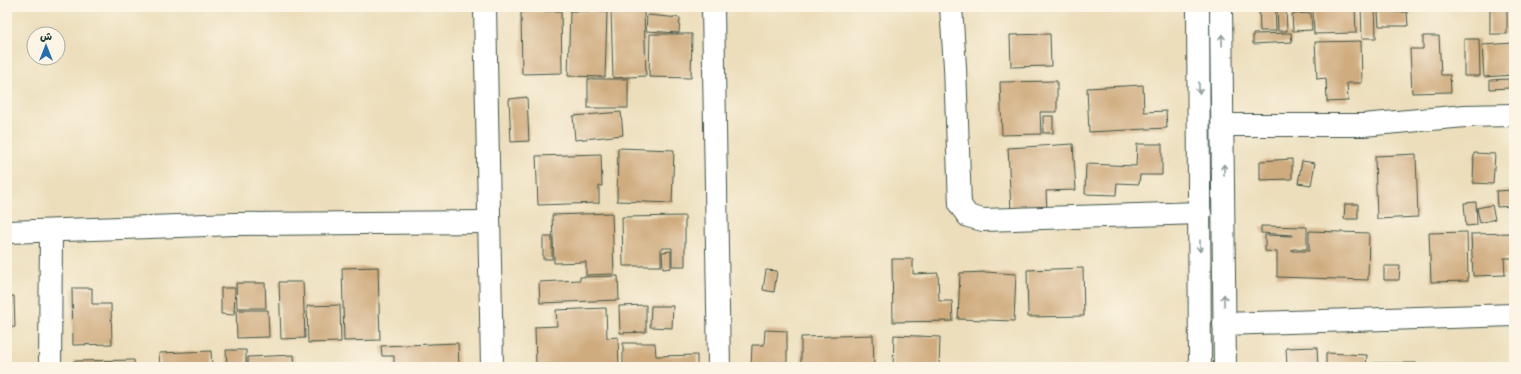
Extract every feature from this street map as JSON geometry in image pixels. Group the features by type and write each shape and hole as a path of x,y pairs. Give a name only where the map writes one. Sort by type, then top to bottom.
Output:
{"street":[{"path":"485,7 492,367"},
{"path":"713,7 719,367"},
{"path":"951,7 956,81 960,205 968,216 983,220 1200,213"},
{"path":"1198,7 1200,367"},
{"path":"1221,7 1225,367"},
{"path":"1223,125 1363,125 1465,116 1514,115"},
{"path":"7,232 51,232 234,224 488,222"},
{"path":"50,367 51,232"},
{"path":"1224,324 1514,315"}],"building":[{"path":"1259,7 1275,7 1276,31 1260,31"},
{"path":"1277,7 1286,7 1287,31 1278,31"},
{"path":"1313,7 1355,7 1356,33 1314,34"},
{"path":"1361,7 1375,7 1376,38 1362,38"},
{"path":"1490,7 1507,7 1507,34 1490,34"},
{"path":"1512,7 1514,7 1514,34 1511,34"},
{"path":"644,9 646,76 613,78 611,10"},
{"path":"561,11 562,73 522,74 521,12"},
{"path":"570,11 607,12 605,77 568,76"},
{"path":"1378,12 1407,12 1408,26 1379,26"},
{"path":"1311,13 1312,30 1293,31 1292,14"},
{"path":"647,15 680,18 679,33 646,31"},
{"path":"1291,33 1292,42 1253,44 1253,34"},
{"path":"650,34 692,34 691,78 649,77"},
{"path":"1050,34 1051,66 1011,67 1010,35"},
{"path":"1423,36 1439,36 1441,75 1450,75 1451,92 1412,93 1410,49 1423,49"},
{"path":"1464,39 1479,39 1480,76 1464,76"},
{"path":"1361,41 1362,83 1347,83 1348,101 1327,102 1326,78 1317,79 1315,42"},
{"path":"1514,43 1514,75 1484,77 1482,45"},
{"path":"588,79 628,79 628,108 588,108"},
{"path":"1509,79 1509,88 1490,89 1490,80"},
{"path":"1057,81 1057,112 1040,112 1041,134 1002,135 1000,82"},
{"path":"1143,85 1144,112 1166,111 1167,128 1089,132 1087,88"},
{"path":"527,97 529,141 511,142 509,99"},
{"path":"621,112 623,135 575,140 573,116"},
{"path":"1043,116 1053,116 1053,133 1043,133"},
{"path":"1073,144 1076,190 1046,191 1047,209 1011,211 1008,148"},
{"path":"1137,144 1162,144 1162,175 1140,175 1139,184 1117,183 1116,195 1085,194 1086,164 1136,166"},
{"path":"618,148 674,150 672,203 617,201"},
{"path":"1474,153 1495,154 1493,184 1473,183"},
{"path":"601,154 602,186 599,186 599,203 538,205 536,156"},
{"path":"1416,154 1418,217 1377,219 1375,156"},
{"path":"1292,159 1292,179 1260,180 1260,161"},
{"path":"1302,161 1315,163 1311,185 1298,183"},
{"path":"1514,190 1514,206 1497,207 1496,191"},
{"path":"1476,202 1477,225 1466,226 1464,203"},
{"path":"1345,204 1358,204 1358,219 1344,219"},
{"path":"1492,205 1495,219 1480,223 1477,208"},
{"path":"612,213 614,274 586,275 586,262 554,263 552,215"},
{"path":"685,216 685,266 672,266 672,248 661,248 661,266 623,266 622,217"},
{"path":"1261,226 1307,227 1307,249 1292,249 1292,251 1309,251 1309,231 1369,233 1368,280 1277,277 1277,252 1265,251 1265,235 1292,235 1261,233"},
{"path":"1467,232 1468,281 1431,282 1429,233"},
{"path":"1514,233 1514,258 1504,258 1505,275 1473,276 1471,234"},
{"path":"543,237 552,237 552,259 543,259"},
{"path":"671,251 671,268 663,269 662,252"},
{"path":"892,259 913,259 913,274 938,273 939,301 952,301 953,321 893,322"},
{"path":"1384,266 1400,266 1399,280 1384,280"},
{"path":"378,267 380,340 344,341 342,268"},
{"path":"1083,268 1084,316 1028,317 1027,270"},
{"path":"766,270 777,271 774,292 763,290"},
{"path":"986,272 1016,274 1014,321 958,319 960,273"},
{"path":"618,276 619,300 540,303 539,282 580,280 580,277"},
{"path":"279,282 303,282 305,338 281,339"},
{"path":"236,283 265,283 266,308 237,308"},
{"path":"72,288 92,288 92,304 111,304 112,344 73,345"},
{"path":"221,288 235,288 234,315 221,314"},
{"path":"14,296 15,327 7,328 7,297"},
{"path":"340,305 341,342 308,343 307,306"},
{"path":"646,305 646,332 620,333 619,306"},
{"path":"651,306 673,306 672,328 650,327"},
{"path":"606,308 607,338 618,337 619,367 536,367 535,327 557,326 556,310"},
{"path":"236,310 268,310 269,337 237,338"},
{"path":"765,330 787,331 787,367 751,367 752,345 764,345"},
{"path":"873,335 874,367 801,367 801,337"},
{"path":"894,335 940,337 939,367 893,367"},
{"path":"458,343 459,367 394,367 394,356 382,356 381,346"},
{"path":"623,343 655,343 656,356 697,355 697,367 623,367"},
{"path":"1317,347 1318,367 1287,367 1286,348"},
{"path":"226,350 246,350 246,367 227,367"},
{"path":"211,351 212,367 160,367 159,353"},
{"path":"1326,353 1367,355 1366,367 1326,367"},
{"path":"294,355 295,367 248,367 248,357"},
{"path":"134,360 135,367 75,367 74,361"},
{"path":"1373,363 1416,363 1416,367 1373,367"}]}
